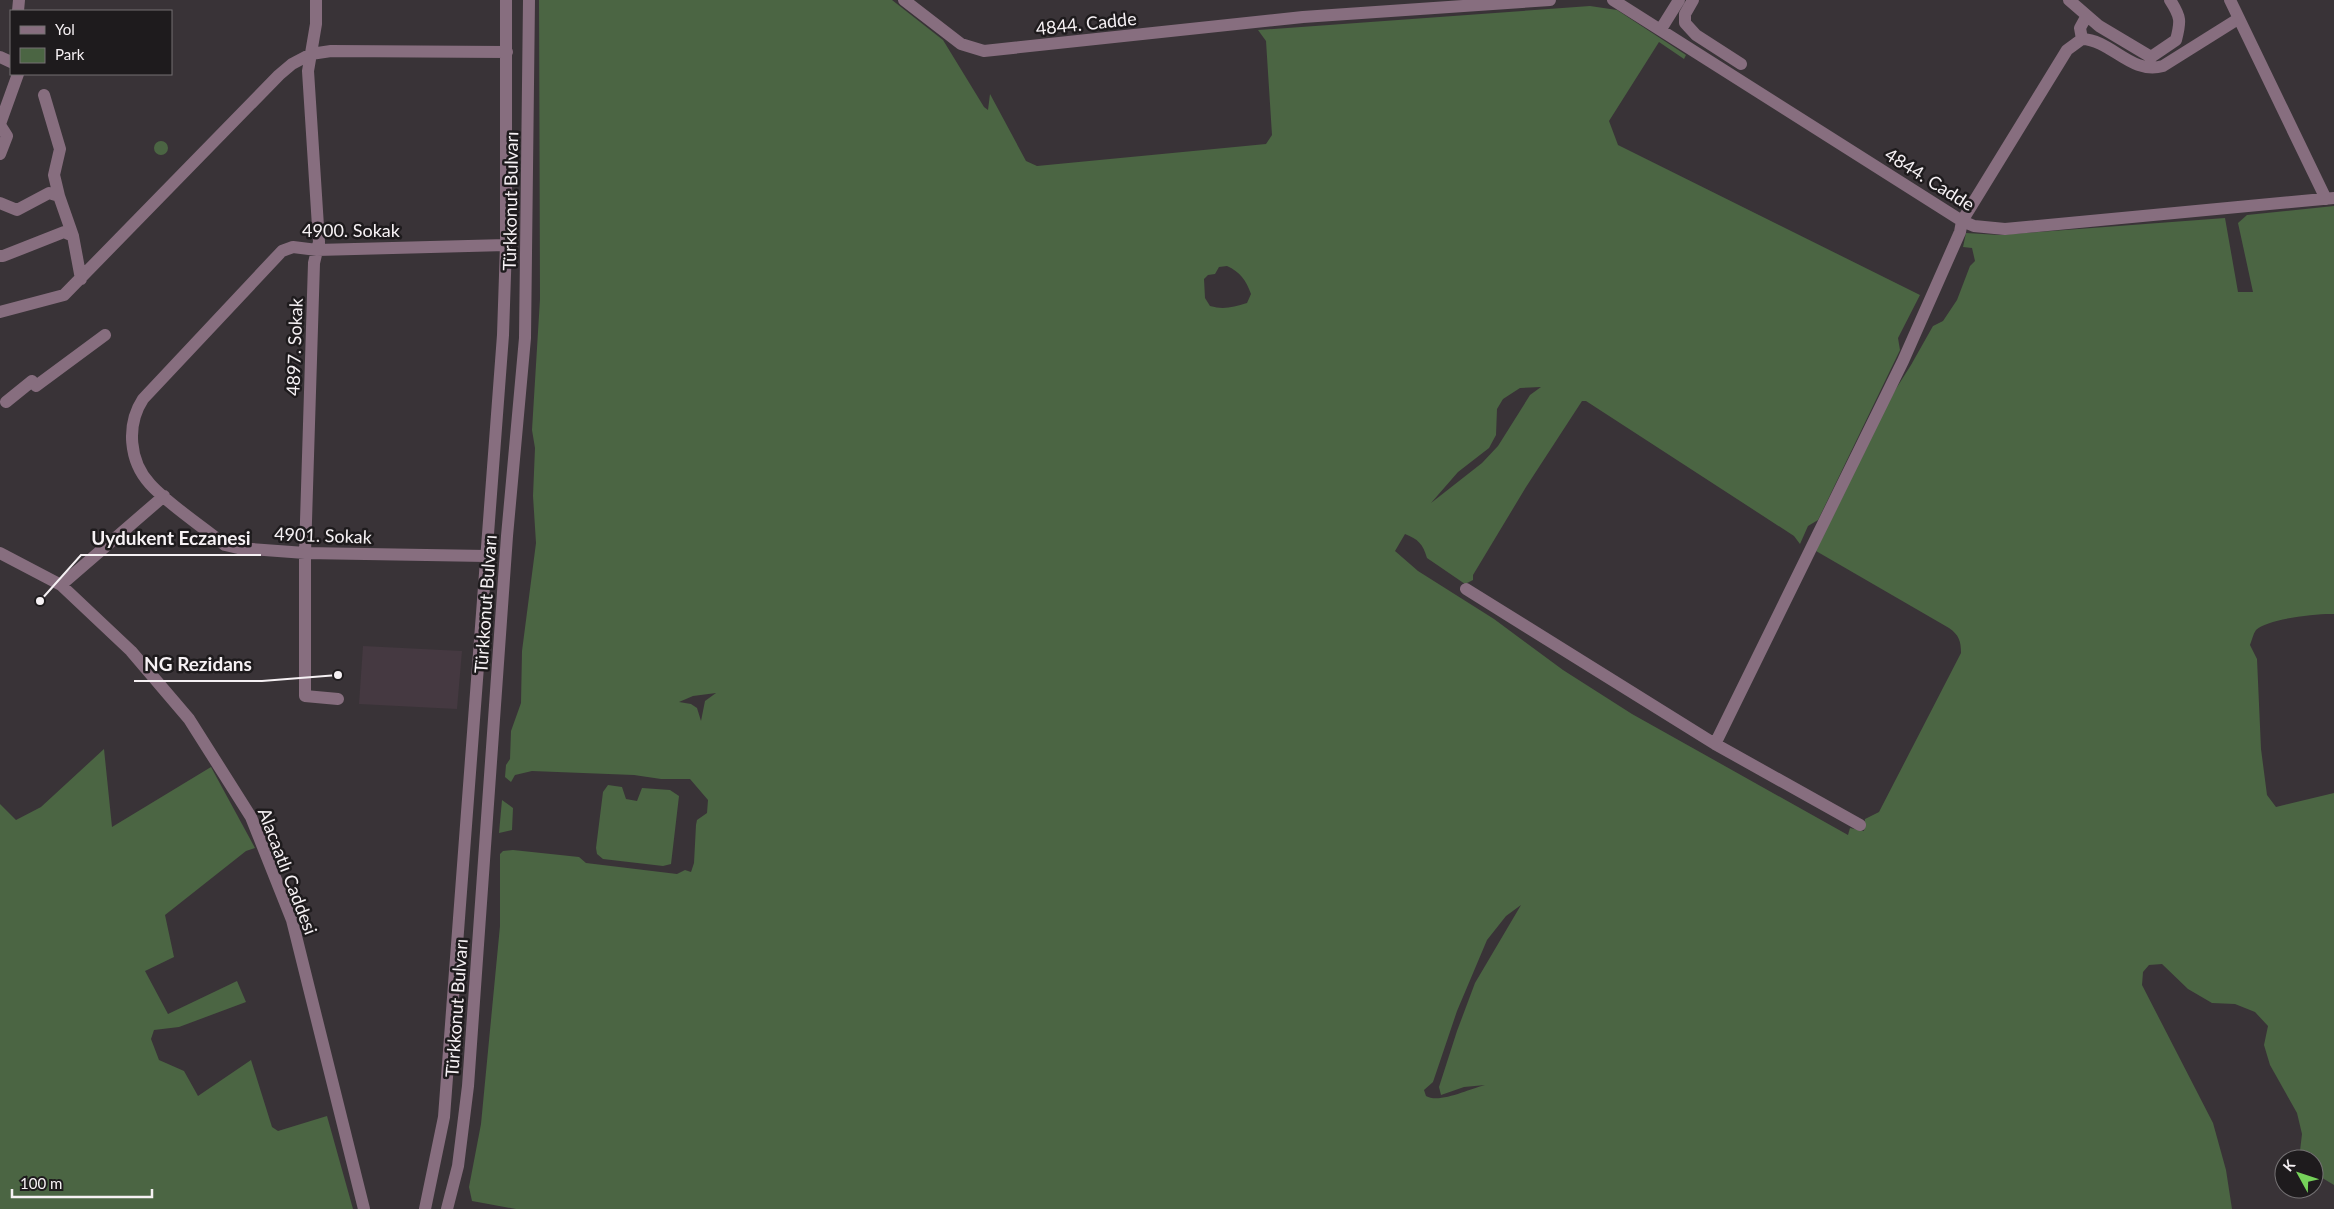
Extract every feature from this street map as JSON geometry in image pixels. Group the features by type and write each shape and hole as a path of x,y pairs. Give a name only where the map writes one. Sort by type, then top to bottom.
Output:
{"street":[{"name":"4897. Sokak","path":"316,0 316,24 308,71 319,242 314,272 305,553 304,696 338,699"},
{"name":"Türkkonut Bulvarı","path":"425,1209 444,1117 503,335 506,245 506,0"},
{"name":"Türkkonut Bulvarı","path":"447,1209 458,1166 468,1086 507,546 525,338 529,0"},
{"name":"4844. Cadde","path":"904,0 961,44 984,51 1303,17 1550,0"},
{"name":"4844. Cadde","path":"1613,0 1962,221 1974,226 2005,229 2330,199"},
{"path":"1661,29 1679,0"},
{"path":"1693,0 1685,14 1685,23 1696,35 1741,64"},
{"path":"2069,0 2086,17 2151,57 2176,40 2180,24 2179,15 2170,0"},
{"path":"2230,0 2330,199"},
{"path":"2082,40 2080,28 2086,17"},
{"path":"1715,744 1903,361 1960,232 1962,221 2067,50 2082,40 2098,43 2131,63 2153,69 2163,66 2238,19"},
{"path":"0,312 64,295 278,75 292,64 311,54 356,50 506,52"},
{"path":"0,154 7,136 0,125 18,75"},
{"path":"44,95 60,149 54,175 73,236 81,279"},
{"path":"0,203 17,210 48,192 59,196"},
{"path":"0,256 64,232 73,236"},
{"name":"4900. Sokak","path":"203,335 282,251 293,248 317,250 506,245"},
{"path":"6,402 105,335"},
{"name":"4901. Sokak","path":"203,335 143,399 133,419 132,437 138,466 150,484 225,544 238,548 305,553 487,556"},
{"path":"62,585 164,496"},
{"name":"Alacaatlı Caddesi","path":"0,553 62,585 132,651 189,718 251,817 292,920 364,1209"},
{"path":"1466,589 1715,744 1860,825"}],"shaded area":[{"path":"363,646 462,651 457,709 359,704"}],"green space":[{"path":"539,0 892,0 943,40 984,107 988,110 990,94 1026,161 1037,166 1266,144 1272,135 1266,41 1258,30 1590,6 1617,10 1686,55 1684,59 1659,42 1609,121 1618,145 1920,295 1898,338 1900,350 1818,520 1808,526 1800,544 1794,536 1586,401 1582,401 1526,487 1473,575 1473,580 1465,584 1427,558 1424,549 1419,543 1405,534 1395,551 1418,571 1494,619 1563,670 1632,714 1848,835 1850,828 1864,831 1865,819 1879,812 1961,653 1961,645 1955,633 1949,628 1816,551 1887,403 1933,326 1943,321 1957,300 1970,266 1975,261 1972,248 1963,247 1966,233 1999,235 2225,218 2238,292 2253,292 2238,223 2247,215 2334,206 2334,614 2281,620 2262,626 2256,630 2250,645 2257,659 2261,749 2267,795 2276,807 2334,793 2334,1185 2324,1179 2324,1149 2300,1149 2302,1134 2297,1113 2270,1065 2264,1045 2268,1026 2255,1012 2235,1004 2212,1003 2188,989 2162,964 2149,965 2143,972 2142,985 2213,1123 2226,1170 2232,1209 516,1209 472,1201 469,1187 481,1124 500,926 500,854 503,851 513,850 579,857 586,863 677,874 685,870 691,872 694,863 697,820 707,813 708,800 690,779 532,771 515,775 511,782 505,777 506,765 510,759 511,731 521,703 522,651 536,543 533,496 535,448 532,430 540,299","holes":["1227,266 1242,277 1251,294 1247,303 1224,308 1210,306 1205,298 1204,279 1208,275 1215,274 1219,267","1541,387 1530,395 1498,446 1482,463 1431,503 1458,472 1489,448 1496,435 1497,409 1503,399 1520,388","716,693 705,701 701,721 697,708 691,704 679,702 693,696","1521,905 1475,983 1439,1087 1441,1095 1464,1087 1485,1085 1446,1097 1432,1098 1426,1096 1424,1090 1433,1082 1457,1011 1487,940 1506,916"]},
{"path":"161,141 166,143 168,148 166,153 161,155 156,153 154,148 156,143"},
{"path":"104,749 112,827 211,767 255,848 246,851 165,915 174,957 145,971 168,1014 237,981 246,1002 179,1027 154,1030 151,1039 159,1060 184,1071 198,1096 251,1060 272,1127 278,1131 327,1116 353,1209 0,1209 0,804 16,820 41,807"},
{"path":"608,785 622,787 626,799 637,801 642,788 670,790 679,796 671,864 663,866 603,859 597,854 596,848 603,792"},
{"path":"502,800 513,808 512,830 499,833"}],"place":[{"name":"Uydukent Eczanesi","path":"40,601"},
{"name":"NG Rezidans","path":"338,675"}]}
